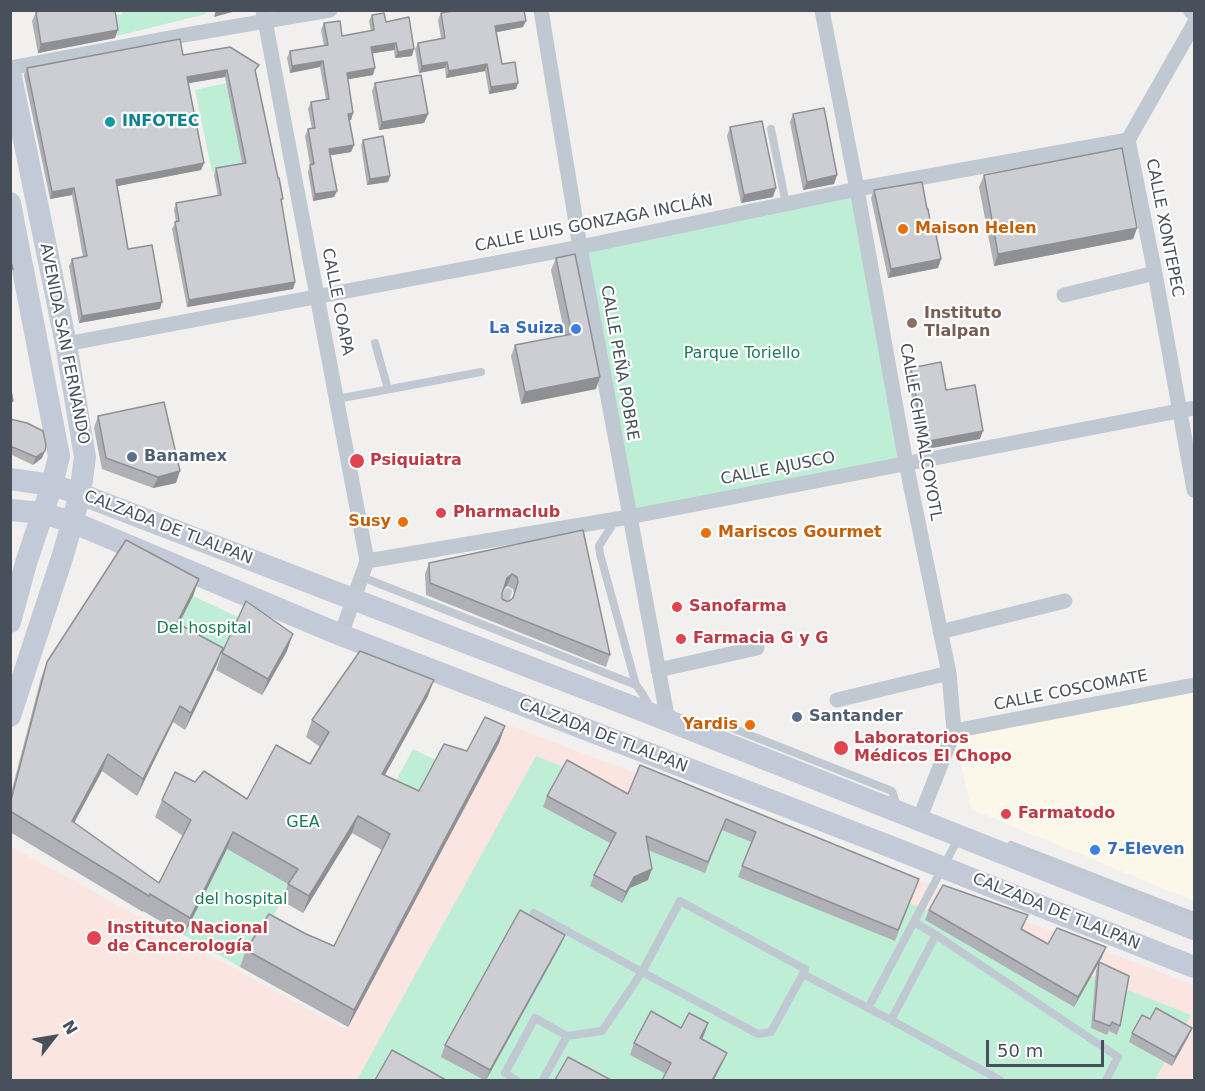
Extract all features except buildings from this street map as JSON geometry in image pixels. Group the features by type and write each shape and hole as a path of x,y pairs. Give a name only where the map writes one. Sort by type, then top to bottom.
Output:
{"main road":[{"name":"AVENIDA SAN FERNANDO","path":"10,70 66,344 85,456 80,494 63,555 10,716"},
{"name":"AVENIDA SAN FERNANDO","path":"10,203 19,287 40,360 59,456 10,622"},
{"name":"CALZADA DE TLALPAN","path":"10,478 52,485 80,494 661,718 1194,929"},
{"name":"CALZADA DE TLALPAN","path":"10,510 42,513 72,522 341,634 944,867 1194,967"}],"street":[{"path":"10,70 264,16 330,10"},
{"name":"CALLE PEÑA POBRE","path":"541,10 623,518 658,670 661,718"},
{"name":"CALLE CHIMALCOYOTL","path":"822,10 906,462 949,673 954,731 919,820"},
{"name":"CALLE COAPA","path":"264,16 367,561 341,634"},
{"path":"1128,140 1194,24"},
{"name":"CALLE LUIS GONZAGA INCLÁN","path":"66,344 580,247 857,189 1128,140"},
{"name":"CALLE XONTEPEC","path":"1128,140 1155,273 1187,409 1194,490"},
{"path":"1064,295 1155,273"},
{"name":"CALLE AJUSCO","path":"367,561 623,518 1187,409"},
{"path":"940,632 1065,601"},
{"path":"658,670 757,648"},
{"path":"837,700 949,673"},
{"name":"CALLE COSCOMATE","path":"954,731 1194,685"}],"lane":[{"path":"771,129 786,204"},
{"path":"375,343 388,389"},
{"path":"337,399 481,372"},
{"path":"623,518 599,546 600,554 636,685 661,718"},
{"path":"362,577 636,685"},
{"path":"503,607 508,592"},
{"path":"868,1008 959,837 982,833"},
{"path":"1005,842 1194,916"},
{"path":"516,1080 505,1073 535,1018 567,1036 602,1031 642,972 680,901 805,969 771,1032 758,1034 642,972 534,913"},
{"path":"914,922 1118,1057 1106,1080"},
{"path":"891,1020 936,935"},
{"path":"803,974 1000,1080"},
{"path":"543,1080 567,1036"}],"shaded area":[{"path":"1194,685 1194,901 971,809 954,731"},
{"path":"508,725 1194,985 1193,1080 11,1080 10,846 346,1030"}],"green space":[{"path":"122,10 205,10 206,14 117,36 112,16 122,14"},
{"path":"226,83 243,166 212,172 195,90"},
{"name":"Parque Toriello","path":"857,189 906,463 629,517 580,247"},
{"name":"Del hospital","path":"193,596 240,618 217,664 171,640"},
{"path":"413,749 438,761 413,808 388,796"},
{"path":"536,756 1191,1015 1155,1080 357,1080"},
{"name":"del hospital","path":"227,849 292,886 240,967 184,935"}],"place":[{"name":"INFOTEC","path":"110,122"},
{"name":"Maison Helen","path":"903,229"},
{"name":"Instituto Tlalpan","path":"912,323"},
{"name":"La Suiza","path":"576,329"},
{"name":"Banamex","path":"132,457"},
{"name":"Psiquiatra","path":"357,461"},
{"name":"Pharmaclub","path":"441,513"},
{"name":"Susy","path":"403,522"},
{"name":"Mariscos Gourmet","path":"706,533"},
{"name":"Sanofarma","path":"677,607"},
{"name":"Farmacia G y G","path":"681,639"},
{"name":"Santander","path":"797,717"},
{"name":"Yardis","path":"750,725"},
{"name":"Laboratorios Médicos El Chopo","path":"841,748"},
{"name":"Farmatodo","path":"1006,814"},
{"name":"7-Eleven","path":"1095,850"},
{"name":"Instituto Nacional de Cancerología","path":"94,938"}],"park label":[{"name":"GEA","path":"303,823"}]}
